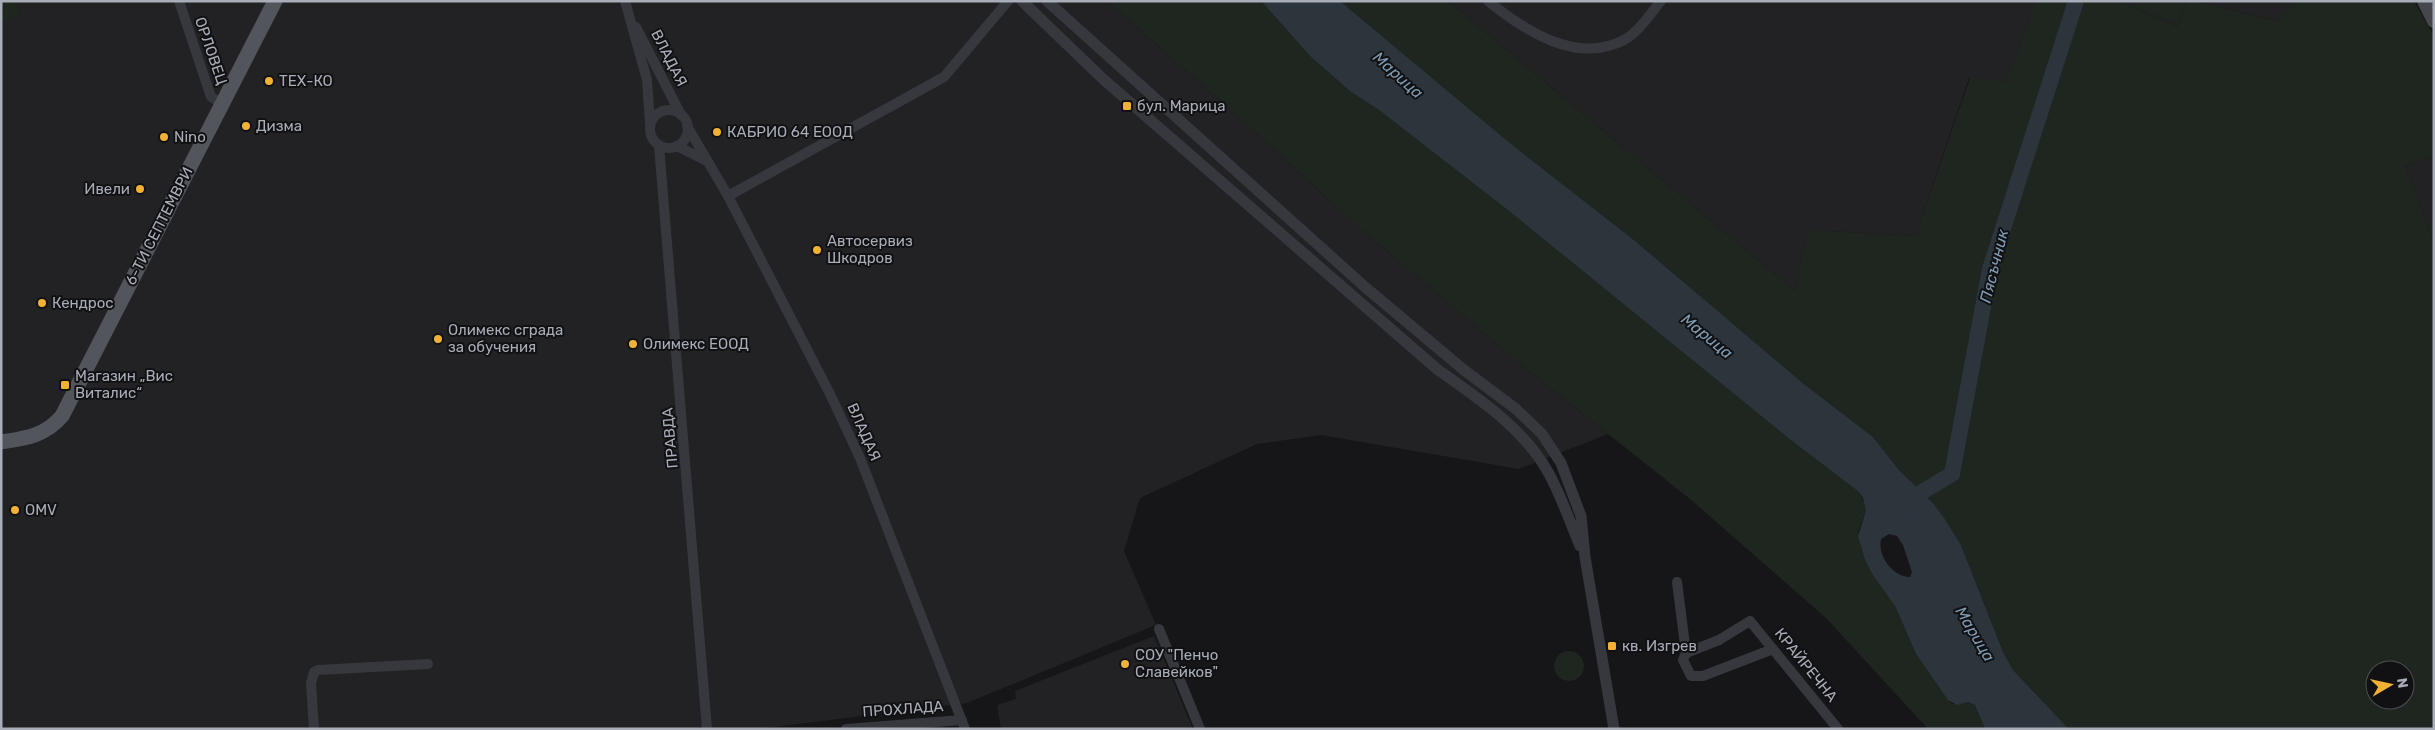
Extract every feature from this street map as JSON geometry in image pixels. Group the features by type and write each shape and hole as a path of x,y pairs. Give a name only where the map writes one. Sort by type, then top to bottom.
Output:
{"main road":[{"name":"6-ТИ СЕПТЕМВРИ","path":"1,442 33,437 45,432 62,416 275,1"},
{"path":"2424,1 2434,21"}],"street":[{"name":"ОРЛОВЕЦ","path":"179,1 211,97 223,104"},
{"name":"ВЛАДАЯ","path":"625,1 646,80 651,137 659,146"},
{"path":"728,196 944,77 1008,1"},
{"path":"1022,1 1103,79 1436,369 1495,411 1522,436 1548,471 1585,557"},
{"path":"1047,1 1365,287 1464,370 1516,409 1542,434 1561,463 1581,516 1585,557 1614,729"},
{"path":"1488,1 1514,23 1548,41 1594,47 1611,45 1624,39 1661,1"},
{"name":"ВЛАДАЯ","path":"629,15 647,45 687,126 728,196 830,394 860,458 963,724"},
{"name":"ВЛАДАЯ","path":"650,124 657,114 663,111 669,110 681,115"},
{"path":"659,146 671,148 677,146 686,138 687,126"},
{"name":"ПРАВДА","path":"659,146 700,624 707,729"},
{"path":"677,146 707,161"},
{"path":"1677,582 1686,653 1683,660 1686,670 1691,676 1703,676 1773,649"},
{"name":"КРАЙРЕЧНА","path":"1686,653 1718,640 1750,621 1838,729"},
{"path":"1159,629 1200,729"},
{"path":"314,729 311,683 314,672 318,670 428,664"},
{"name":"ПРОХЛАДА","path":"846,729 963,724"}],"shaded area":[{"path":"1,1 16,1 21,13 1,23"},
{"path":"16,1 1107,1 1248,125 1353,222 1520,364 1608,434 1519,469 1321,435 1257,444 1140,498 1124,551 1156,625 967,703 758,729 1,729 1,23 21,13"},
{"path":"1107,1 1261,1 1311,57 1351,92 1379,110 1509,211 1787,437 1849,482 1858,491 1866,505 1858,532 1865,560 1895,606 1916,654 1952,704 1968,702 1975,705 1985,729 1928,729 1826,618 1690,499 1520,364 1353,222 1248,125"},
{"path":"1340,1 1448,1 1795,291 1806,239 1813,230 1915,236 1970,78 2006,82 2036,1 2119,1 2178,27 2187,1 2196,1 2277,21 2298,1 2414,1 2434,36 2434,156 2405,165 2434,243 2434,729 2069,729 2013,670 2003,652 1961,545 1933,503 1899,470 1873,437 1804,384 1634,240 1511,144"},
{"path":"1448,1 2036,1 2006,83 1969,78 1915,236 1813,230 1806,240 1795,291"},
{"path":"2119,1 2187,1 2178,27"},
{"path":"2136,1 2184,1 2177,23 2134,7"},
{"path":"2196,1 2298,1 2278,21"},
{"path":"2434,156 2434,243 2405,165"},
{"name":"СОУ \"Пенчо Славейков\"","path":"1154,636 1193,729 1001,729 997,705 1016,699 1015,691"},
{"path":"1569,651 1575,652 1583,660 1583,672 1575,680 1569,681 1563,680 1555,672 1554,666 1555,660 1563,652"}],"water":[{"name":"Марица","path":"1261,1 1340,1 1511,144 1634,240 1804,384 1873,437 1899,470 1933,503 1944,518 1961,545 2003,652 2013,670 2069,729 1985,729 1975,705 1968,702 1957,705 1948,700 1916,654 1895,606 1865,560 1858,536 1866,510 1863,498 1858,491 1787,437 1509,211 1379,110 1351,92 1311,57","holes":["1889,534 1897,536 1903,545 1912,572 1910,577 1898,574 1893,570 1884,559 1882,553 1881,539"]}],"waterway":[{"name":"Пясъчник","path":"1906,505 1922,492 1952,474 1990,269 2076,1"}],"place":[{"name":"ТЕХ-КО","path":"269,81"},
{"name":"бул. Марица","path":"1127,106"},
{"name":"Дизма","path":"246,126"},
{"name":"КАБРИО 64 ЕООД","path":"717,132"},
{"name":"Nino","path":"164,137"},
{"name":"Ивели","path":"140,189"},
{"name":"Автосервиз Шкодров","path":"817,250"},
{"name":"Кендрос","path":"42,303"},
{"name":"Олимекс сграда за обучения","path":"438,339"},
{"name":"Олимекс ЕООД","path":"633,344"},
{"name":"Магазин „Вис Виталис“","path":"65,385"},
{"name":"OMV","path":"15,510"},
{"name":"кв. Изгрев","path":"1612,646"},
{"name":"СОУ \"Пенчо Славейков\"","path":"1125,664"}]}
